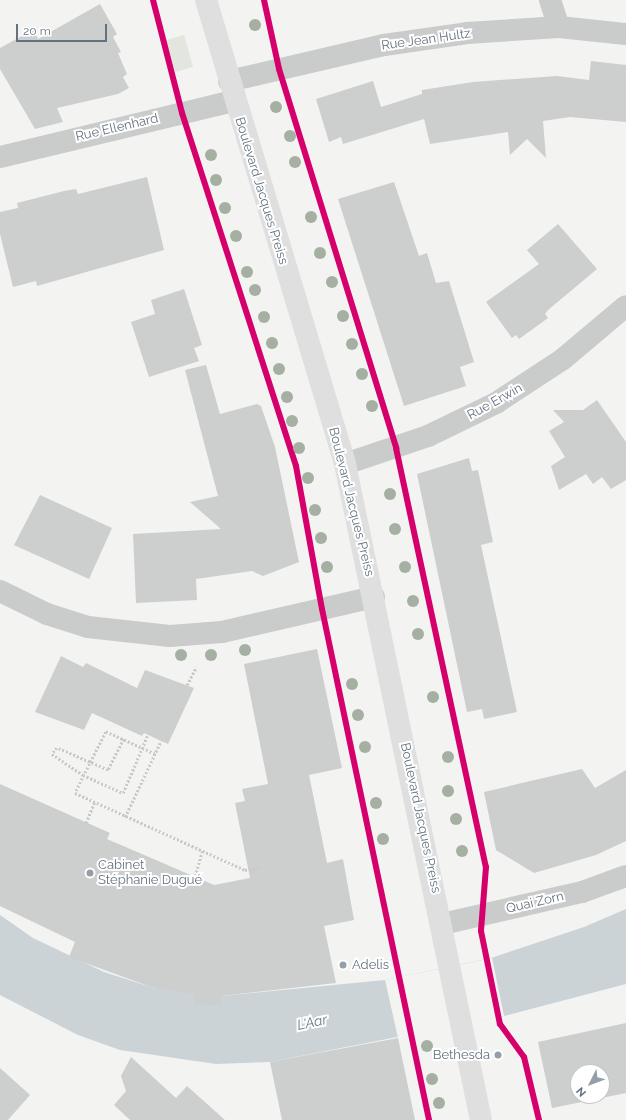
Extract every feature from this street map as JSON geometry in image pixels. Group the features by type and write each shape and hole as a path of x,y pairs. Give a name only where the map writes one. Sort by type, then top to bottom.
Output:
{"main road":[{"name":"Boulevard Jacques Preiss","path":"206,0 231,91 345,464 442,924 448,967 459,1025 481,1120"}],"street":[{"path":"550,0 559,27"},
{"name":"Rue Jean Hultz","path":"231,91 400,42 559,27 626,34"},
{"name":"Rue Ellenhard","path":"0,156 231,91"},
{"name":"Rue Erwin","path":"345,464 428,436 496,403 563,359 626,306"},
{"path":"0,590 47,614 88,627 170,636 222,632 374,597"},
{"name":"Quai Zorn","path":"442,924 582,892 626,876"}],"path":[{"path":"187,685 196,667"},
{"path":"155,754 109,732 103,734 75,793 94,803 245,870 259,868"},
{"path":"124,739 108,770 57,748 52,750 54,757 83,775 123,793 148,734"},
{"path":"125,817 161,741"},
{"path":"86,823 94,803"},
{"path":"195,876 202,851"}],"shaded area":[{"path":"184,35 193,67 175,72 166,40"}],"water":[{"name":"L'Aar","path":"626,909 626,984 504,1016 270,1062 216,1064 120,1050 78,1035 0,995 0,915 33,938 104,972 151,987 221,996 385,980 491,958 584,927"}],"pier":[{"path":"492,958 504,1016 398,1038 385,980"}],"building":[{"path":"100,4 117,34 113,37 121,52 118,53 127,74 123,77 129,88 118,94 57,108 63,122 35,129 0,69 0,48 33,30 38,39"},
{"path":"591,61 626,65 626,122 570,117 543,121 546,158 527,139 510,155 508,132 430,144 424,119 343,144 341,137 329,142 316,99 373,81 381,107 422,94 422,90 473,82 557,76 589,80"},
{"path":"147,177 164,250 37,286 36,281 13,287 0,234 0,212 18,208 17,203 64,191 76,189 78,194"},
{"path":"394,182 419,256 427,253 436,283 449,281 474,362 460,367 466,386 404,406 338,199"},
{"path":"558,224 597,269 548,310 545,314 548,318 519,339 516,335 512,338 486,302 539,264 527,250"},
{"path":"184,289 202,345 194,348 199,361 149,377 131,322 155,314 151,300"},
{"path":"206,365 220,414 257,404 261,406 275,447 299,562 263,576 252,571 196,579 197,600 136,603 133,534 221,529 190,502 218,496 185,370"},
{"path":"597,400 626,442 626,480 611,489 602,477 593,484 586,474 559,490 551,466 565,457 549,431 564,422 553,410 583,410"},
{"path":"469,458 472,471 478,470 493,542 481,545 517,712 484,719 482,709 467,712 417,474"},
{"path":"40,495 112,528 89,579 14,545"},
{"path":"317,649 342,768 309,775 327,863 343,859 354,920 324,926 336,983 221,996 221,1006 194,1004 194,994 151,987 69,957 75,942 0,906 0,784 110,833 107,839 214,885 250,878 235,803 245,801 242,789 268,784 244,664"},
{"path":"61,656 83,667 86,663 137,688 145,670 194,688 168,744 144,733 142,736 92,713 84,730 35,712"},
{"path":"582,769 595,788 626,770 626,841 596,855 534,873 496,850 484,792"},
{"path":"626,1023 626,1093 610,1096 610,1064 570,1064 570,1104 572,1104 552,1108 538,1042"},
{"path":"398,1038 415,1120 282,1120 270,1062"},
{"path":"131,1057 176,1098 187,1086 225,1120 130,1120 114,1105 126,1091 121,1076"},
{"path":"0,1068 30,1095 8,1120 0,1120"}],"cycle path":[{"path":"153,0 182,113 296,466 322,609 429,1120"},
{"path":"264,0 279,69 396,448 486,867 481,931 500,1024 524,1057 539,1120"}],"place":[{"name":"Cabinet Stéphanie Dugué","path":"90,873"},
{"name":"Adelis","path":"343,965"},
{"name":"Bethesda","path":"498,1055"}]}
